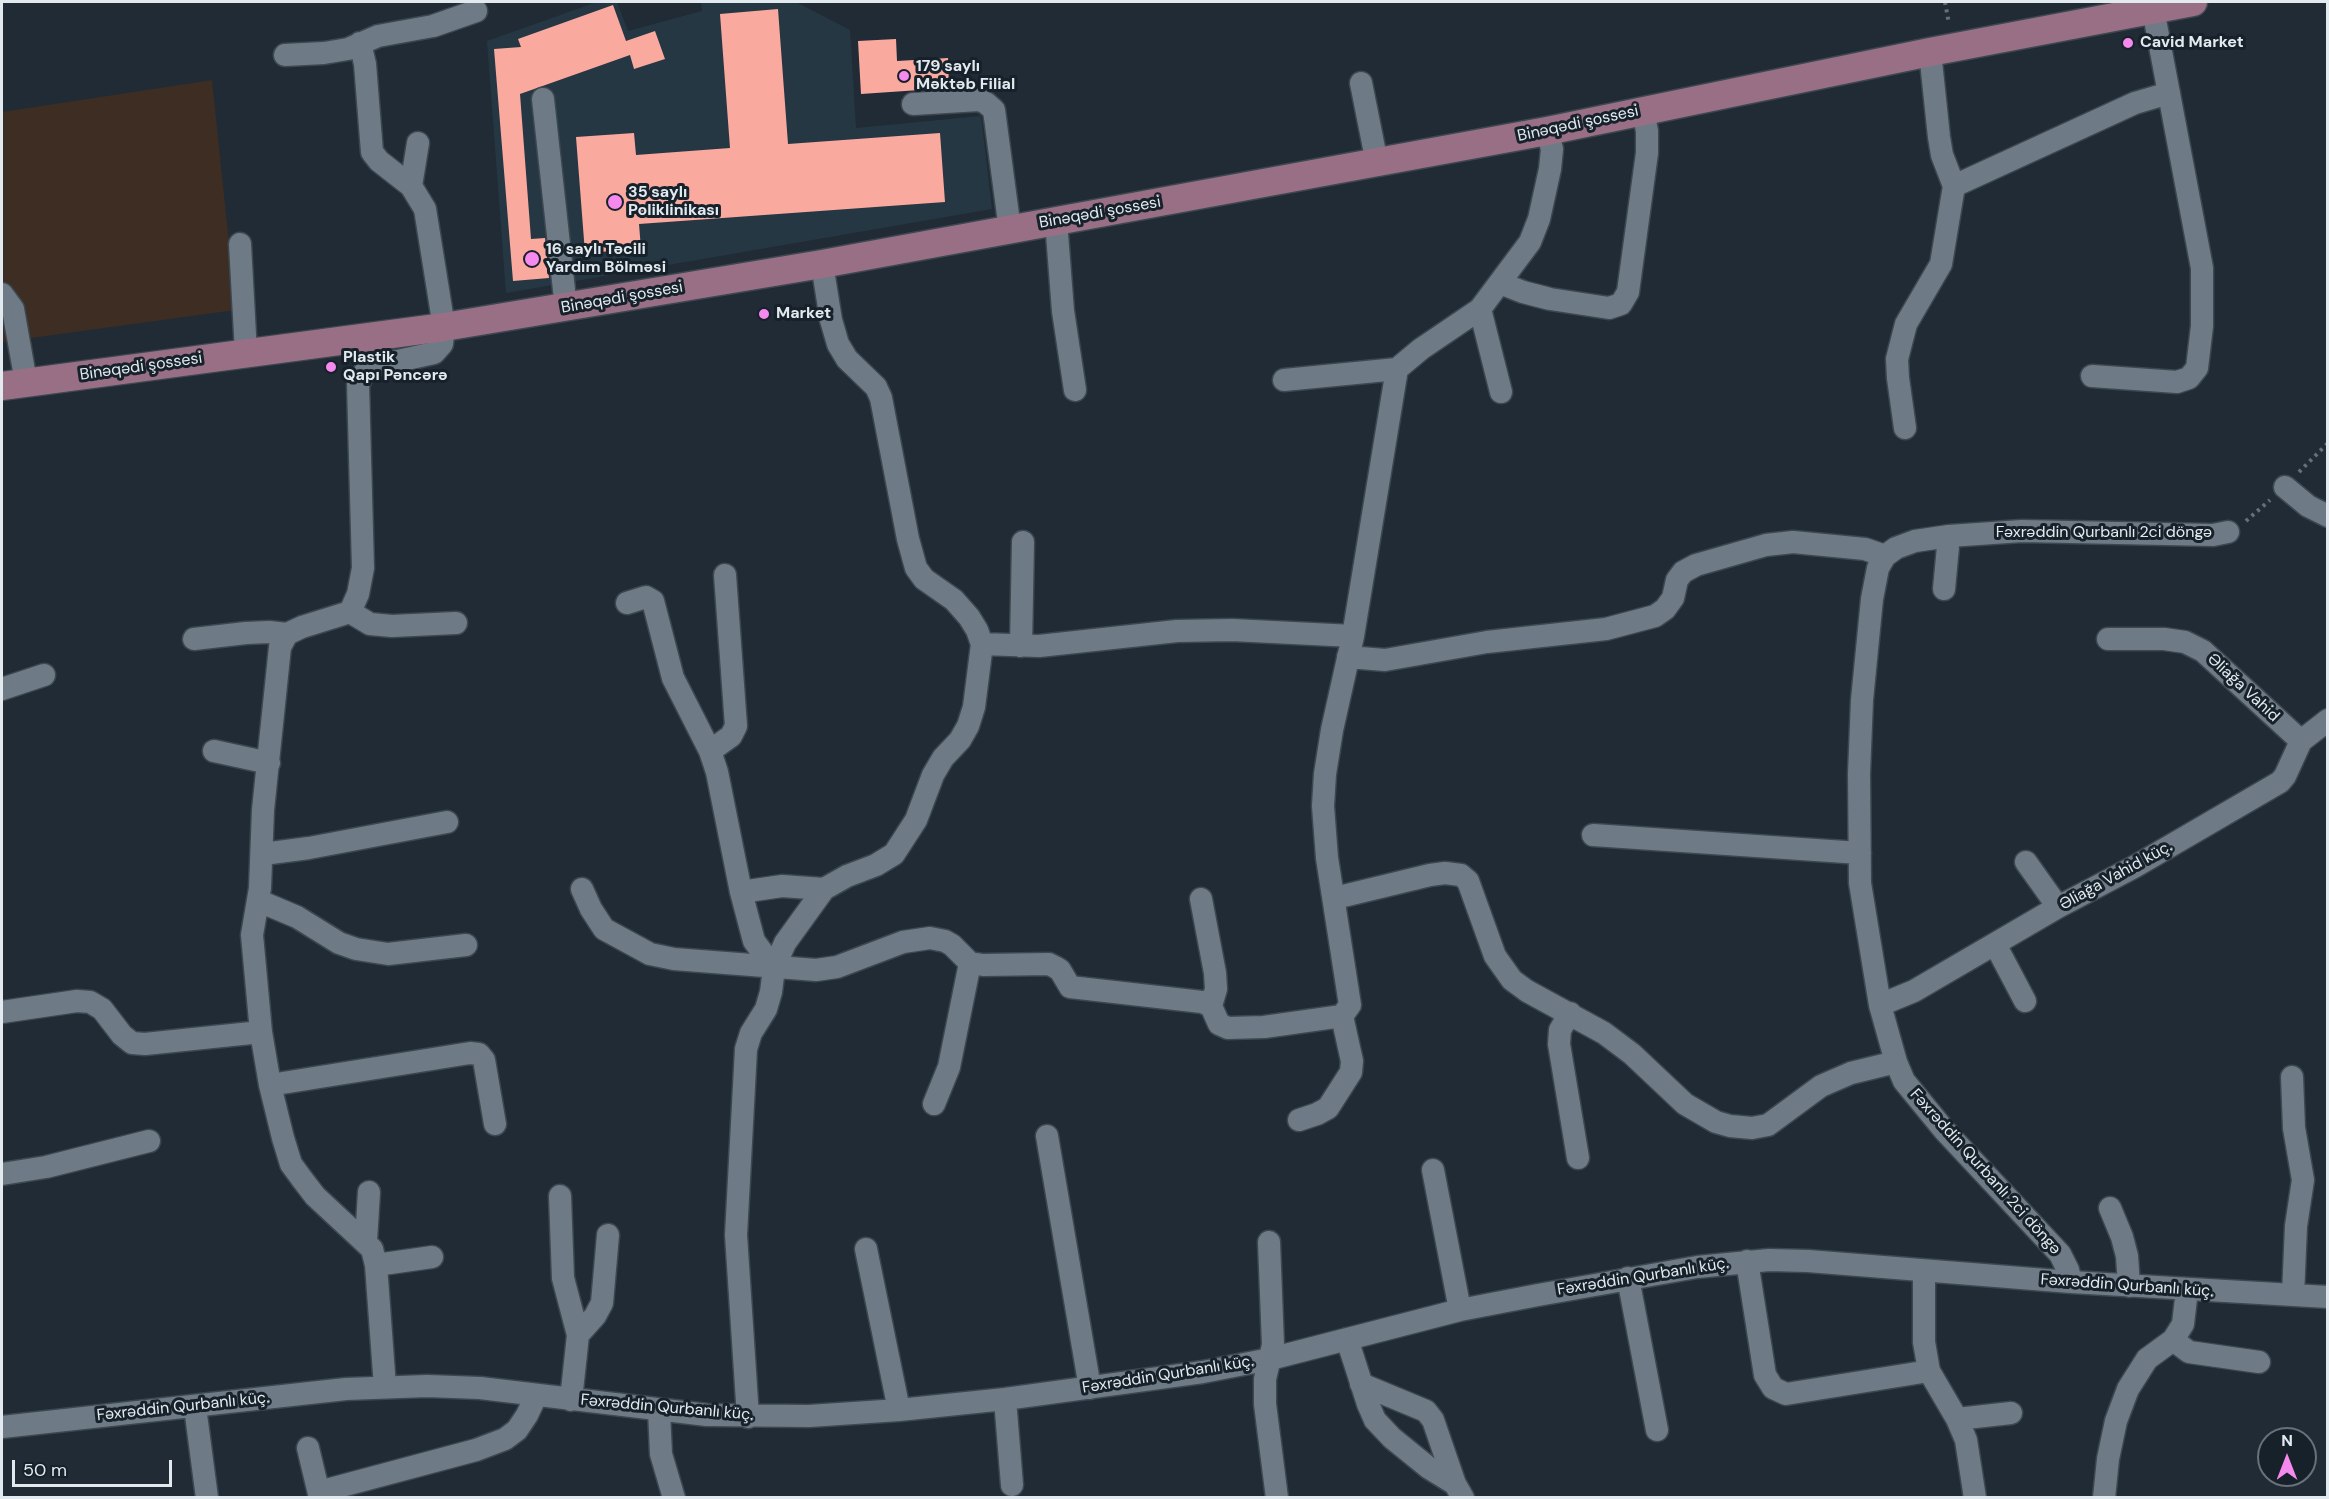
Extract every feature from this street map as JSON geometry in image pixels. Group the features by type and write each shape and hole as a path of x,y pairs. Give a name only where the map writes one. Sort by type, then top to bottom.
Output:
{"main road":[{"name":"Binəqədi şossesi","path":"14,384 444,327 822,264 1547,131 1930,52 2193,2"}],"street":[{"path":"2092,376 2177,382 2189,378 2197,368 2202,326 2202,268 2153,9"},
{"path":"285,55 348,49 378,36 433,26 476,11"},
{"path":"350,612 358,594 363,568 358,384 364,373 375,366 434,353 442,345 444,327 425,210 411,186 379,161 372,152 365,64 360,43"},
{"path":"1905,428 1897,359 1906,324 1941,264 1954,186 1942,156 1930,52"},
{"path":"1361,83 1377,163"},
{"path":"1954,186 2135,103 2169,93"},
{"path":"543,99 566,308"},
{"path":"913,104 978,100 994,110 1010,230"},
{"path":"1500,283 1550,299 1609,308 1621,304 1628,292 1647,153 1647,131 1643,111"},
{"path":"1284,380 1397,369 1421,349 1480,309 1530,242 1539,219 1552,149 1547,131"},
{"path":"411,186 418,143"},
{"path":"1056,221 1063,311 1075,390"},
{"path":"240,244 246,353"},
{"path":"748,1417 736,1236 746,1049 751,1033 766,1009 774,968 785,943 824,889 894,854 916,820 933,775 943,758 960,740 969,726 974,706 982,644 969,617 954,600 924,579 916,568 908,539 881,398 876,387 847,359 838,344 831,320 822,264"},
{"path":"2,294 13,309 14,384"},
{"path":"1480,309 1501,392"},
{"path":"582,889 591,909 604,928 650,954 674,959 816,970 837,967 903,942 930,939 945,941 970,963 983,966 1049,964 1060,970 1070,987 1189,999 1210,1006 1219,1024 1228,1028 1264,1027 1342,1016 1350,1005 1327,858 1323,806 1325,774 1350,647 1397,369"},
{"path":"2285,487 2302,502 2328,516"},
{"name":"Fəxrəddin Qurbanlı 2ci döngə","path":"2071,1282 2060,1254 1927,1110 1904,1081 1896,1062 1880,1005 1860,883 1859,774 1862,700 1872,599 1878,568 1885,556 1896,548 1916,541 1949,536 2022,531 2213,535 2228,532"},
{"path":"1944,589 1949,536"},
{"path":"1021,646 1023,542"},
{"path":"982,644 1021,646 1062,644 1177,631 1232,630 1350,647 1385,660 1487,642 1606,629 1655,616 1665,609 1673,598 1677,580 1683,572 1696,565 1766,544 1793,542 1865,549 1885,556"},
{"path":"710,751 731,736 736,726 725,575"},
{"path":"627,603 646,597 653,601 673,678 710,751 717,771 741,892 754,941 774,968"},
{"path":"194,639 246,633 287,634 350,612 370,624 392,626 456,623"},
{"path":"287,634 280,647 263,810 263,854 259,901 253,921 252,935 261,1032 270,1085 291,1164 315,1196 372,1249 376,1265 385,1387"},
{"name":"Əliağa Vahid","path":"2108,639 2164,639 2185,642 2203,651 2301,741"},
{"path":"2,689 44,675"},
{"name":"Əliağa Vahid küç.","path":"1880,1005 1914,991 2280,782 2301,741 2328,720"},
{"path":"214,751 269,763"},
{"path":"263,854 309,848 447,822"},
{"path":"1593,835 1860,853"},
{"path":"2026,862 2058,907"},
{"path":"1335,898 1430,875 1461,874 1468,881 1501,967 1512,980 1527,991 1604,1033 1632,1054 1685,1104 1716,1122 1752,1128 1768,1125 1781,1118 1821,1086 1851,1074 1896,1062"},
{"path":"741,892 782,886 824,889"},
{"path":"1201,899 1215,973 1216,989 1210,1006"},
{"path":"259,901 297,917 339,944 356,950 388,954 466,945"},
{"path":"1995,944 2025,1001"},
{"path":"934,1104 949,1067 970,963"},
{"path":"2,1012 77,1001 90,1002 102,1009 122,1035 132,1043 145,1044 261,1032"},
{"path":"1570,1013 1560,1030 1559,1044 1578,1158"},
{"path":"1299,1120 1328,1108 1351,1072 1352,1061 1342,1016"},
{"path":"270,1085 470,1053 479,1054 484,1060 495,1124"},
{"path":"2292,1077 2294,1128 2303,1180 2296,1226 2293,1295"},
{"path":"1047,1136 1090,1388"},
{"path":"2,1174 46,1167 148,1141"},
{"path":"1433,1170 1460,1310"},
{"path":"366,1241 369,1192"},
{"path":"560,1196 563,1278 578,1335 571,1400"},
{"path":"2110,1208 2127,1256 2129,1286"},
{"path":"578,1335 595,1316 602,1303 608,1236"},
{"path":"1269,1242 1273,1345 1265,1379 1265,1404 1277,1497"},
{"path":"866,1249 899,1410"},
{"path":"376,1265 432,1257"},
{"path":"1748,1261 1765,1376 1773,1388 1786,1394 1929,1371"},
{"name":"Fəxrəddin Qurbanlı küç.","path":"2,1427 346,1389 385,1387 480,1388 659,1411 748,1417 899,1410 1005,1399 1203,1372 1270,1359 1460,1310 1628,1278 1748,1261 1808,1261 2071,1282 2328,1297"},
{"path":"1924,1271 1924,1342 1929,1371 1957,1419 1966,1440 1975,1497"},
{"path":"1628,1278 1657,1430"},
{"path":"2104,1497 2108,1459 2116,1421 2128,1389 2147,1359 2173,1340 2183,1324 2187,1290"},
{"path":"1347,1338 1361,1384 1376,1419 1392,1438 1459,1491"},
{"path":"2173,1340 2189,1352 2259,1362"},
{"path":"1361,1384 1426,1411 1433,1420 1459,1491"},
{"path":"308,1448 320,1495 476,1450 505,1439 517,1430 536,1396"},
{"path":"1005,1399 1012,1485"},
{"path":"195,1407 207,1497"},
{"path":"659,1411 660,1454 674,1497"},
{"path":"1957,1419 2011,1413"}],"shaded area":[{"path":"597,2 617,2 628,31 702,11 701,2 796,2 850,30 856,128 981,116 992,209 506,293 487,41"},
{"path":"212,80 236,310 2,342 2,112"}],"building":[{"path":"613,5 626,41 655,31 665,59 634,69 630,55 520,94 531,239 545,238 549,278 513,281 494,49 521,47 518,39"},
{"path":"778,9 788,144 940,133 945,202 639,224 641,249 585,253 576,137 634,133 636,155 730,148 720,14"},
{"path":"896,39 897,61 948,58 949,88 861,94 858,41"}],"place":[{"name":"Cavid Market","path":"2128,43"},
{"name":"179 saylı Məktəb Filial","path":"904,76"},
{"name":"35 saylı Poliklinikası","path":"615,202"},
{"name":"16 saylı Təcili Yardım Bölməsi","path":"532,259"},
{"name":"Market","path":"764,314"},
{"name":"Plastik Qapı Pəncərə","path":"331,367"}]}
